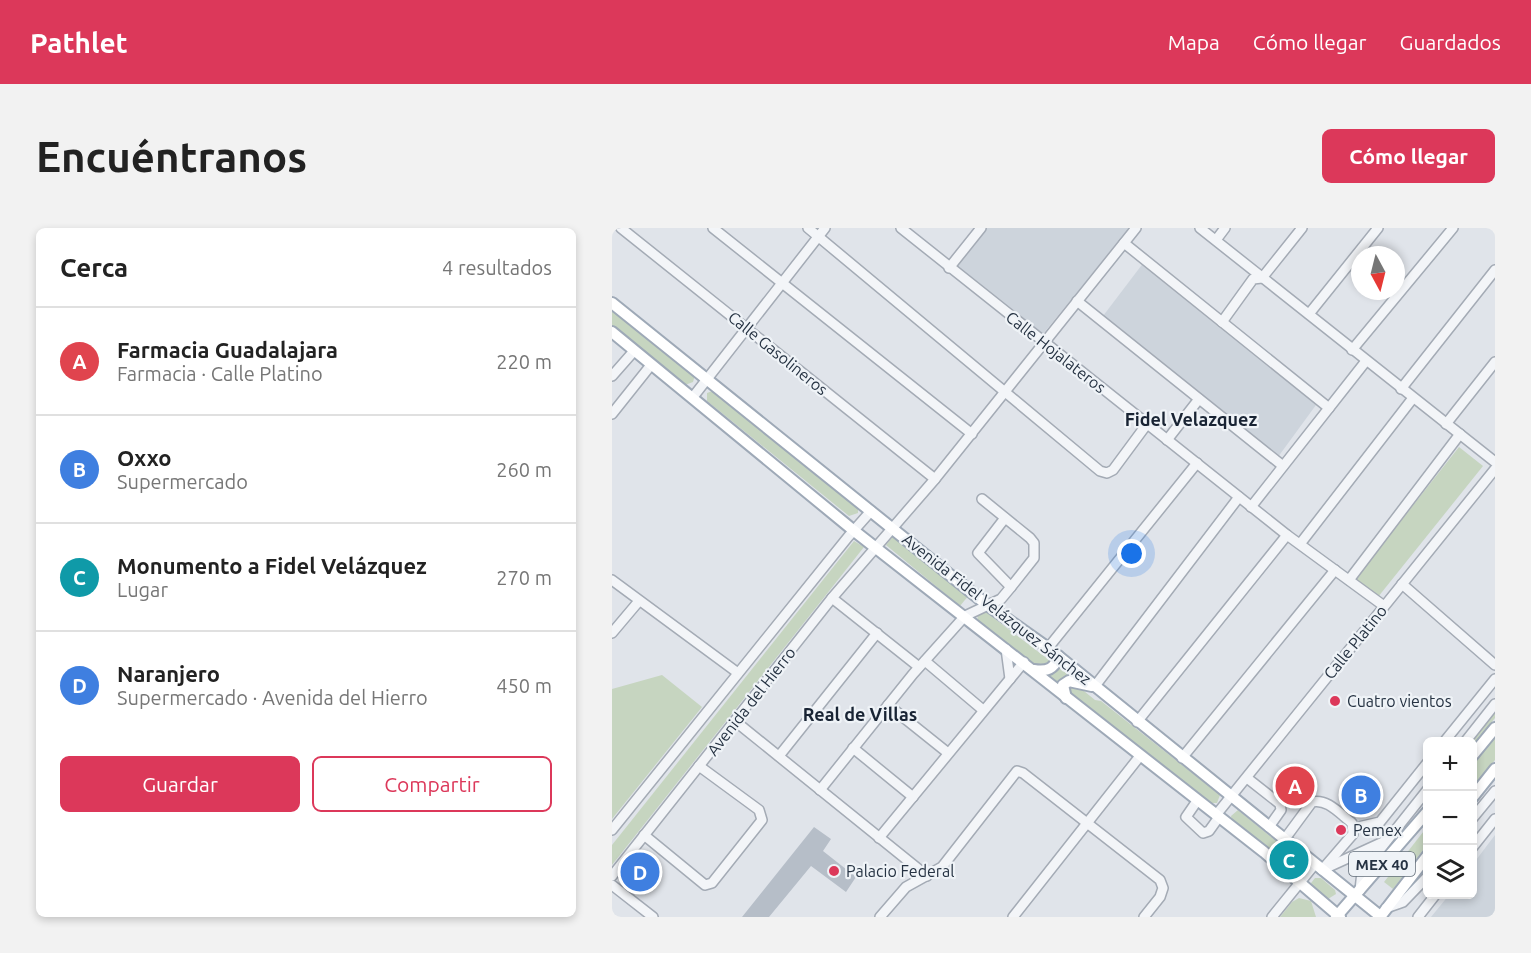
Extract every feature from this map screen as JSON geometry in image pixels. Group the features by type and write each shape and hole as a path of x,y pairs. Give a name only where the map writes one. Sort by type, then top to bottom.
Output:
{"main road":[{"name":"Avenida Fidel Velázquez Sánchez","path":"612,303 986,604 1048,648 1284,840 1318,867 1357,893 1382,915"},
{"name":"Avenida Fidel Velázquez Sánchez","path":"612,332 853,530 1218,816 1338,916"},
{"path":"1034,670 1051,669 1056,664 1058,656"},
{"path":"1066,698 1063,686 1069,681 1095,686"},
{"path":"1477,751 1495,728"},
{"path":"1477,793 1495,769"},
{"name":"MEX 40","path":"1338,916 1423,817"},
{"name":"MEX 40","path":"1382,915 1423,862"}],"street":[{"name":"Calle Gasolineros","path":"621,228 935,479"},
{"path":"713,228 972,434"},
{"path":"808,228 1100,471 1107,473 1113,470 1147,424"},
{"path":"693,397 825,228"},
{"name":"Calle Hojalateros","path":"903,228 950,268 1251,507 1384,606"},
{"path":"950,268 981,228"},
{"name":"Avenida del Hierro","path":"612,876 832,598 935,479 1137,228"},
{"path":"1200,228 1352,351 1495,462"},
{"path":"1215,240 1225,228"},
{"path":"1222,322 1253,279 1262,278 1302,228"},
{"path":"1309,314 1378,228"},
{"path":"1352,351 1453,228"},
{"path":"1124,243 1329,408"},
{"path":"1401,389 1495,270"},
{"path":"1077,301 1283,466"},
{"path":"612,376 615,365 634,351"},
{"path":"1251,507 1366,361"},
{"path":"1446,424 1495,362"},
{"path":"612,414 651,365"},
{"path":"1300,544 1413,398"},
{"path":"1167,440 1199,399"},
{"path":"1349,580 1460,434"},
{"path":"1048,648 1197,464"},
{"name":"Calle Platino","path":"1218,816 1495,469"},
{"path":"1095,686 1239,497"},
{"path":"820,790 922,664 965,616 1001,598 1034,558 1035,550 1030,538 982,499"},
{"name":"Avenida del Hierro","path":"612,830 853,530 871,511"},
{"path":"1005,518 978,553 1011,587"},
{"path":"1137,722 1287,535"},
{"path":"1182,758 1335,570"},
{"path":"612,580 738,673"},
{"path":"1402,584 1495,665"},
{"path":"832,598 983,710"},
{"path":"612,633 639,601"},
{"path":"779,756 877,633"},
{"path":"1006,649 1010,679"},
{"path":"879,838 1024,662"},
{"path":"1447,737 1495,679"},
{"path":"1468,737 1495,704 1483,693"},
{"path":"888,705 948,753"},
{"path":"735,720 927,876"},
{"path":"854,748 913,797"},
{"path":"1013,917 1140,756"},
{"path":"644,835 705,885 712,883 762,820 759,810 699,766"},
{"path":"1354,828 1380,822 1423,768"},
{"path":"880,917 906,887 942,867 1015,772 1020,771 1160,880 1163,888 1160,897 1144,917"},
{"path":"1247,778 1280,804 1281,810 1269,827"},
{"path":"1357,893 1359,877 1426,791"},
{"path":"1477,814 1495,791"},
{"path":"1197,801 1186,817 1203,833 1209,831 1218,816"},
{"path":"1272,917 1299,882 1353,834 1354,828 1352,823 1324,801 1317,801 1312,802 1284,840"},
{"path":"1475,845 1495,819"},
{"path":"1318,867 1387,840"},
{"path":"1382,915 1404,902 1423,881"},
{"path":"612,885 652,917"},
{"path":"1418,917 1432,899"}],"shaded area":[{"path":"987,228 1130,228 1042,335 955,267"},
{"path":"1144,262 1316,405 1278,457 1103,316"},
{"path":"1495,835 1495,917 1431,917 1446,899 1477,899 1477,859"}],"green space":[{"path":"612,310 695,375 693,382 685,385 612,327"},
{"path":"715,390 858,507 858,513 849,516 707,401 707,393"},
{"path":"1459,447 1483,466 1378,597 1355,579"},
{"path":"895,534 969,595 960,606 886,545"},
{"path":"854,541 864,547 612,865 612,845"},
{"path":"986,612 1070,676 1059,684 977,621 978,615"},
{"path":"662,675 702,707 612,819 612,689"},
{"path":"1074,683 1095,700 1101,701 1220,795 1217,803 1209,803 1069,692 1069,684"},
{"path":"1495,712 1495,718 1477,740 1475,737"},
{"path":"1495,736 1495,760 1477,783 1477,759"},
{"path":"1238,810 1302,862 1302,868 1291,871 1232,822 1231,816"},
{"path":"1423,832 1423,850 1393,889 1384,882"},
{"path":"1315,878 1321,878 1335,890 1336,894 1328,899 1312,889 1311,883"},
{"path":"1299,898 1311,901 1316,917 1280,917 1292,902"}],"building":[{"name":"Palacio Federal","path":"814,827 831,839 823,851 856,877 846,892 811,866 769,917 742,917"}],"place":[{"name":"Cuatro vientos","path":"1335,701"},
{"name":"Farmacia Guadalajara","path":"1295,786"},
{"name":"Oxxo","path":"1361,795"},
{"name":"Pemex","path":"1341,830"},
{"name":"Monumento a Fidel Velázquez","path":"1289,860"},
{"name":"Palacio Federal","path":"834,871"},
{"name":"Naranjero","path":"640,872"}],"district":[{"name":"Fidel Velazquez","path":"1191,419"},
{"name":"Real de Villas","path":"860,714"}]}
